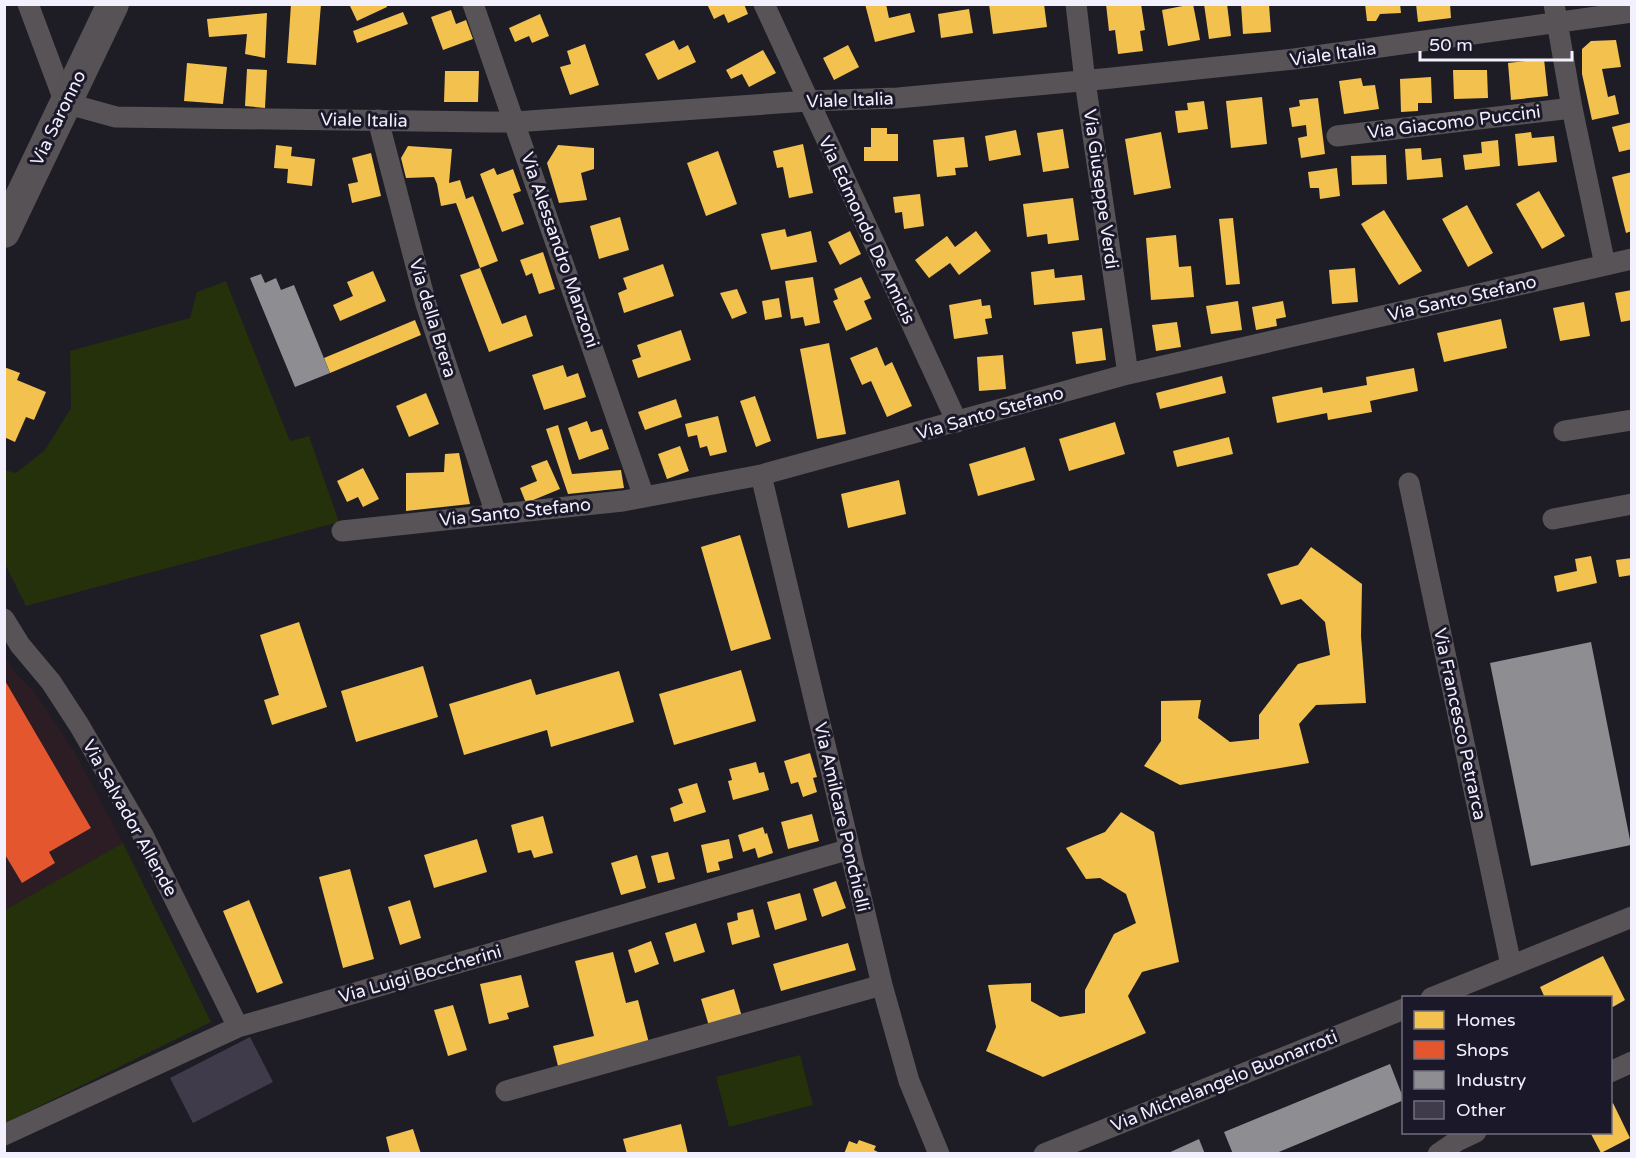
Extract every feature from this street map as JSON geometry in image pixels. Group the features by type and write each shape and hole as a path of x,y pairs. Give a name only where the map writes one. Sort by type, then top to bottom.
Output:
{"main road":[{"name":"Via Saronno","path":"4,232 113,4"}],"street":[{"path":"28,4 65,103"},
{"name":"Via Alessandro Manzoni","path":"473,4 644,497"},
{"name":"Via Edmondo De Amicis","path":"764,4 957,422"},
{"name":"Via Giuseppe Verdi","path":"1076,4 1085,81 1128,374"},
{"name":"Viale Italia","path":"65,103 116,117 515,122 808,101 898,98 1085,81 1294,59 1556,14 1632,12"},
{"path":"1556,14 1572,108 1605,266"},
{"name":"Via Giacomo Puccini","path":"1337,136 1572,108"},
{"name":"Via della Brera","path":"378,120 426,304 496,514"},
{"name":"Via Santo Stefano","path":"342,531 623,501 762,475 1128,374 1632,258"},
{"path":"1564,431 1632,420"},
{"name":"Via Amilcare Ponchielli","path":"762,475 882,985 909,1081 939,1154"},
{"name":"Via Francesco Petrarca","path":"1409,483 1511,965"},
{"path":"1553,519 1632,504"},
{"name":"Via Salvador Allende","path":"4,619 20,645 51,682 80,725 143,835 238,1027"},
{"name":"Via Luigi Boccherini","path":"4,1135 238,1027 850,849"},
{"path":"1436,996 1632,917"},
{"path":"506,1091 882,985"},
{"name":"Via Michelangelo Buonarroti","path":"1044,1154 1402,1010"},
{"path":"1612,1072 1632,1062"},
{"path":"1438,1154 1472,1134"}],"shaded area":[{"path":"4,655 14,671 35,693 73,749 123,843 5,910"}],"green space":[{"path":"226,281 290,441 309,436 339,522 26,606 5,564 4,470 16,473 45,450 71,408 70,351 190,318 197,292"},
{"path":"123,843 211,1022 5,1123 5,910"},
{"path":"800,1055 813,1105 729,1127 716,1077"}],"building: Homes":[{"path":"291,4 321,4 316,65 287,63"},
{"path":"386,4 387,7 357,21 350,6"},
{"path":"707,4 744,4 748,14 728,23 724,14 714,19"},
{"path":"865,4 886,4 889,18 910,13 915,32 875,42"},
{"path":"989,4 1044,4 1047,27 993,34"},
{"path":"1106,4 1141,4 1145,30 1140,31 1143,51 1118,54 1115,30 1109,31"},
{"path":"1193,4 1200,40 1168,46 1162,10"},
{"path":"1204,4 1227,4 1231,36 1209,39"},
{"path":"1241,4 1269,4 1271,32 1243,34"},
{"path":"1365,4 1400,4 1401,13 1380,14 1376,21 1367,21"},
{"path":"1416,4 1450,4 1451,18 1418,22"},
{"path":"969,9 973,33 941,38 938,14"},
{"path":"451,10 456,24 466,20 473,39 443,50 431,17"},
{"path":"403,12 408,24 357,43 353,31"},
{"path":"267,13 265,58 245,54 247,34 209,37 207,19"},
{"path":"540,14 549,36 532,43 529,36 515,42 509,28"},
{"path":"674,40 679,50 688,45 696,62 658,80 645,54"},
{"path":"1616,40 1621,67 1602,69 1608,97 1615,95 1619,114 1592,120 1582,74 1582,49 1591,41"},
{"path":"585,44 599,85 570,95 560,67 571,64 567,51"},
{"path":"848,45 859,67 834,80 823,58"},
{"path":"763,50 776,73 749,87 742,74 731,79 726,70"},
{"path":"1544,59 1548,96 1511,100 1508,63"},
{"path":"187,63 227,67 223,104 184,101"},
{"path":"247,69 267,70 265,108 245,106"},
{"path":"1453,70 1487,70 1488,98 1454,99"},
{"path":"445,71 479,71 478,102 444,102"},
{"path":"1431,77 1432,103 1418,103 1418,111 1401,112 1400,79"},
{"path":"1361,78 1363,86 1375,85 1379,109 1344,114 1339,81"},
{"path":"1262,97 1267,144 1231,148 1226,101"},
{"path":"1318,98 1325,154 1301,158 1298,138 1307,136 1306,125 1292,127 1289,108 1300,106 1299,100"},
{"path":"1204,101 1208,129 1178,133 1175,111 1188,110 1187,103"},
{"path":"1632,122 1632,149 1619,152 1612,127"},
{"path":"871,128 887,128 887,134 898,134 898,161 864,161 864,147 871,147"},
{"path":"1063,129 1069,168 1043,172 1037,133"},
{"path":"1016,130 1021,155 989,161 985,136"},
{"path":"1161,132 1171,188 1134,195 1125,139"},
{"path":"1531,132 1532,138 1554,136 1557,162 1518,166 1515,134"},
{"path":"964,137 968,167 955,168 956,175 937,177 933,140"},
{"path":"1498,140 1500,166 1465,170 1463,155 1482,153 1481,142"},
{"path":"803,144 813,193 789,198 783,167 777,168 773,151"},
{"path":"276,145 292,147 291,156 315,159 312,186 287,183 288,169 274,168"},
{"path":"558,145 594,148 594,169 581,173 587,200 559,203 547,163"},
{"path":"408,146 452,149 449,183 460,180 466,199 473,196 498,261 480,268 456,203 441,206 434,177 406,178 401,158"},
{"path":"1421,148 1422,160 1441,158 1443,177 1407,180 1405,149"},
{"path":"718,151 737,204 706,216 687,163"},
{"path":"371,153 381,196 352,203 348,184 358,182 352,158"},
{"path":"1386,155 1387,184 1352,185 1351,156"},
{"path":"494,168 497,175 513,169 521,191 513,194 524,224 502,232 480,174"},
{"path":"1337,168 1340,196 1320,199 1319,188 1310,188 1308,172"},
{"path":"1632,172 1632,231 1626,233 1612,177"},
{"path":"1539,191 1565,236 1542,249 1516,204"},
{"path":"920,194 924,226 904,229 902,212 895,213 893,197"},
{"path":"1073,198 1079,240 1048,244 1047,234 1027,237 1023,204"},
{"path":"1467,205 1493,253 1468,267 1442,219"},
{"path":"1384,210 1422,271 1399,285 1361,224"},
{"path":"620,217 629,250 599,259 590,226"},
{"path":"1233,218 1240,284 1226,285 1219,219"},
{"path":"785,229 787,237 811,231 817,262 771,270 761,234"},
{"path":"850,231 861,254 840,265 828,242"},
{"path":"976,231 991,251 959,275 950,263 929,278 915,260 947,236 955,247"},
{"path":"1176,235 1179,267 1191,266 1194,297 1151,300 1146,238"},
{"path":"543,252 555,289 539,294 532,273 526,276 520,260"},
{"path":"663,264 674,296 624,313 618,293 627,289 623,278"},
{"path":"480,268 502,324 526,315 533,336 489,352 460,275"},
{"path":"1355,268 1358,302 1332,304 1329,270"},
{"path":"1054,269 1055,278 1082,275 1085,300 1034,305 1031,272"},
{"path":"373,271 386,301 340,321 333,305 353,296 347,282"},
{"path":"813,277 820,323 805,326 803,317 791,319 785,281"},
{"path":"861,277 871,298 864,301 872,319 846,331 833,301 838,299 834,289"},
{"path":"737,289 747,313 732,319 720,293"},
{"path":"1632,290 1632,320 1621,322 1615,293"},
{"path":"779,298 782,317 765,320 762,301"},
{"path":"981,299 982,306 990,305 992,318 985,319 988,334 954,339 949,305"},
{"path":"1238,301 1242,330 1211,334 1206,306"},
{"path":"1283,301 1286,317 1276,319 1277,326 1256,330 1252,307"},
{"path":"1584,302 1590,336 1560,341 1553,308"},
{"path":"1501,319 1507,348 1444,362 1437,333"},
{"path":"415,320 421,335 330,373 324,358"},
{"path":"1177,322 1181,347 1156,351 1152,325"},
{"path":"1102,328 1106,360 1076,364 1072,332"},
{"path":"681,330 691,360 638,378 632,360 641,357 637,345"},
{"path":"829,343 846,434 817,439 800,349"},
{"path":"877,347 885,366 892,362 912,406 887,417 871,381 862,385 850,358"},
{"path":"1003,355 1006,389 979,391 977,357"},
{"path":"563,365 567,377 578,373 586,397 544,410 532,375"},
{"path":"4,367 20,373 17,380 46,392 34,420 26,417 15,442 4,437"},
{"path":"1414,368 1418,391 1370,401 1372,412 1328,420 1327,413 1277,423 1272,397 1322,387 1323,393 1367,385 1366,377"},
{"path":"1222,376 1226,393 1160,409 1156,393"},
{"path":"426,393 439,424 409,437 396,406"},
{"path":"755,396 771,441 756,447 740,401"},
{"path":"676,399 682,417 645,430 638,412"},
{"path":"718,416 727,452 710,456 707,446 700,448 697,435 688,437 685,424"},
{"path":"587,421 591,432 602,429 609,449 579,460 568,428"},
{"path":"1115,422 1125,454 1069,471 1059,439"},
{"path":"558,425 572,474 621,470 624,488 568,494 546,429"},
{"path":"1229,437 1233,454 1177,467 1173,451"},
{"path":"680,446 689,471 667,479 658,454"},
{"path":"1025,447 1035,480 978,496 969,464"},
{"path":"459,453 470,504 406,511 406,473 444,472 445,454"},
{"path":"547,460 560,489 526,503 520,488 537,481 531,466"},
{"path":"363,468 379,499 363,507 358,497 347,502 337,481"},
{"path":"899,480 906,514 848,528 841,494"},
{"path":"740,535 771,639 731,651 701,547"},
{"path":"1311,547 1362,584 1361,636 1366,703 1316,705 1299,724 1309,763 1180,785 1144,766 1161,741 1161,701 1201,700 1198,718 1230,742 1259,739 1259,715 1298,664 1330,655 1325,622 1301,599 1281,605 1267,574 1298,565"},
{"path":"1591,556 1597,583 1557,592 1554,576 1577,571 1575,559"},
{"path":"1632,558 1632,575 1619,577 1616,560"},
{"path":"299,622 327,707 272,725 264,700 279,695 260,635"},
{"path":"423,666 438,717 356,742 341,691"},
{"path":"741,670 756,721 674,745 659,694"},
{"path":"619,671 634,722 551,747 547,730 464,755 449,704 531,679 536,695"},
{"path":"810,753 817,777 813,778 817,792 803,797 798,782 791,784 784,761"},
{"path":"756,762 759,773 764,772 769,790 733,800 728,781 732,780 729,769"},
{"path":"697,783 706,812 674,822 670,808 683,803 678,789"},
{"path":"1121,812 1154,832 1179,962 1142,972 1128,996 1146,1033 1043,1077 986,1051 996,1027 988,985 1031,983 1031,1001 1060,1017 1085,1013 1085,990 1114,934 1136,923 1126,894 1100,878 1086,879 1066,848 1105,832"},
{"path":"812,814 819,841 788,849 781,822"},
{"path":"543,816 553,853 534,858 531,850 518,853 511,825"},
{"path":"763,827 773,853 758,858 755,848 743,852 738,835"},
{"path":"477,839 487,872 434,888 424,855"},
{"path":"729,839 733,858 718,862 720,870 707,873 701,845"},
{"path":"668,852 675,879 658,883 651,856"},
{"path":"637,855 646,888 621,895 611,863"},
{"path":"350,869 374,959 343,968 319,877"},
{"path":"836,881 846,908 822,917 813,889"},
{"path":"800,893 807,920 775,930 767,902"},
{"path":"249,900 283,983 257,993 223,911"},
{"path":"410,900 421,938 400,945 388,907"},
{"path":"753,909 760,937 732,945 727,923 738,920 737,913"},
{"path":"696,923 705,952 674,962 665,933"},
{"path":"651,941 659,964 635,973 628,950"},
{"path":"848,943 856,970 781,991 773,964"},
{"path":"613,952 626,1003 638,1000 649,1043 558,1066 553,1046 594,1036 575,961"},
{"path":"1603,956 1625,1000 1612,1007 1612,996 1544,996 1540,987"},
{"path":"521,975 529,1007 507,1013 509,1019 489,1024 480,984"},
{"path":"734,989 742,1017 709,1026 701,999"},
{"path":"453,1005 467,1050 448,1056 434,1010"},
{"path":"1612,1104 1630,1138 1601,1153 1591,1134 1612,1134"},
{"path":"681,1124 688,1154 627,1154 623,1139"},
{"path":"413,1129 421,1154 390,1154 386,1137"},
{"path":"859,1140 876,1146 874,1150 882,1154 844,1154 849,1141 857,1144"}],"building: Shops":[{"path":"4,679 91,828 49,852 55,863 22,883 4,853"}],"building: Industry":[{"path":"261,274 265,283 276,278 281,290 294,285 330,373 295,387 250,278"},
{"path":"1591,642 1631,845 1531,866 1490,663"},
{"path":"1390,1064 1402,1095 1402,1101 1274,1154 1233,1154 1224,1132"},
{"path":"1199,1139 1205,1154 1166,1154"}],"building: Other":[{"path":"250,1037 273,1082 193,1123 170,1078"}]}
